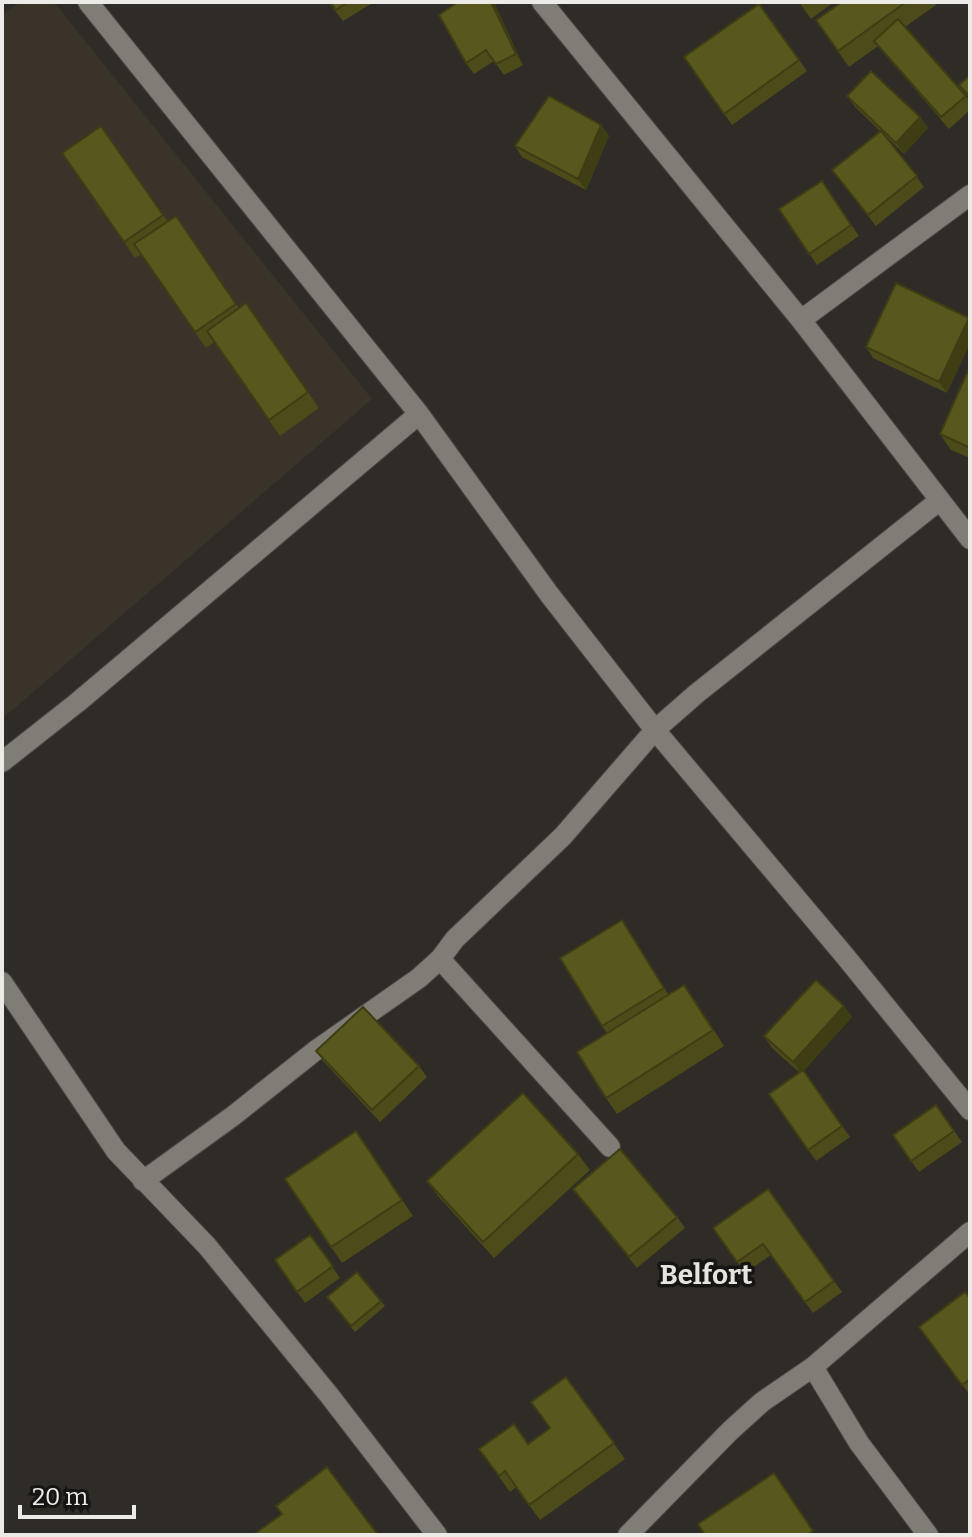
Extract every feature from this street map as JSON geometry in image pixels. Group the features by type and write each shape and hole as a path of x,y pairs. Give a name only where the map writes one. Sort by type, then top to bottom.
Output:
{"street":[{"path":"88,2 419,414 549,594 655,730 970,1110"},
{"path":"542,2 801,320 970,539"},
{"path":"801,320 970,195"},
{"path":"2,762 78,702 419,414"},
{"path":"143,1181 233,1116 315,1051 419,978 570,828 655,730 940,500"},
{"path":"440,959 610,1147"},
{"path":"2,982 116,1151 207,1246 329,1395 437,1535"},
{"path":"628,1535 762,1402 813,1367 970,1232"},
{"path":"813,1367 859,1443 928,1535"}],"shaded area":[{"path":"21,2 54,2 372,399 2,719 2,14"}],"building":[{"path":"330,2 348,2 336,10"},
{"path":"458,2 491,2 516,54 496,64 486,50 466,63 439,15"},
{"path":"842,2 906,2 838,51 816,20"},
{"path":"759,4 799,60 724,114 684,57"},
{"path":"898,19 966,96 941,117 874,41"},
{"path":"871,71 920,117 896,143 847,96"},
{"path":"970,75 970,97 959,85"},
{"path":"549,96 601,125 578,179 515,146"},
{"path":"101,126 163,215 124,242 62,153"},
{"path":"881,131 917,176 868,215 832,170"},
{"path":"822,181 851,225 809,254 779,209"},
{"path":"176,216 236,304 195,332 134,244"},
{"path":"896,283 969,318 939,382 866,347"},
{"path":"246,303 308,392 269,420 207,331"},
{"path":"970,366 970,448 940,434"},
{"path":"622,920 664,988 602,1026 560,958"},
{"path":"816,980 844,1006 793,1062 764,1036"},
{"path":"684,985 713,1030 606,1098 577,1052"},
{"path":"363,1007 419,1066 372,1110 316,1051"},
{"path":"803,1070 842,1126 808,1150 769,1094"},
{"path":"523,1093 578,1154 483,1242 427,1181"},
{"path":"936,1105 954,1131 911,1161 893,1135"},
{"path":"356,1131 402,1200 331,1247 285,1179"},
{"path":"620,1149 677,1217 629,1257 573,1189"},
{"path":"768,1189 834,1281 805,1302 763,1244 737,1262 713,1228"},
{"path":"310,1235 333,1266 297,1292 275,1260"},
{"path":"357,1272 381,1301 351,1326 327,1297"},
{"path":"965,1292 970,1298 970,1379 962,1385 919,1327"},
{"path":"566,1377 614,1443 529,1505 505,1471 499,1476 479,1449 514,1424 528,1444 550,1428 531,1402"},
{"path":"327,1467 378,1535 253,1535 282,1514 276,1506"},
{"path":"774,1473 813,1531 807,1535 705,1535 698,1524"}],"district":[{"name":"Belfort","path":"706,1274"}]}
